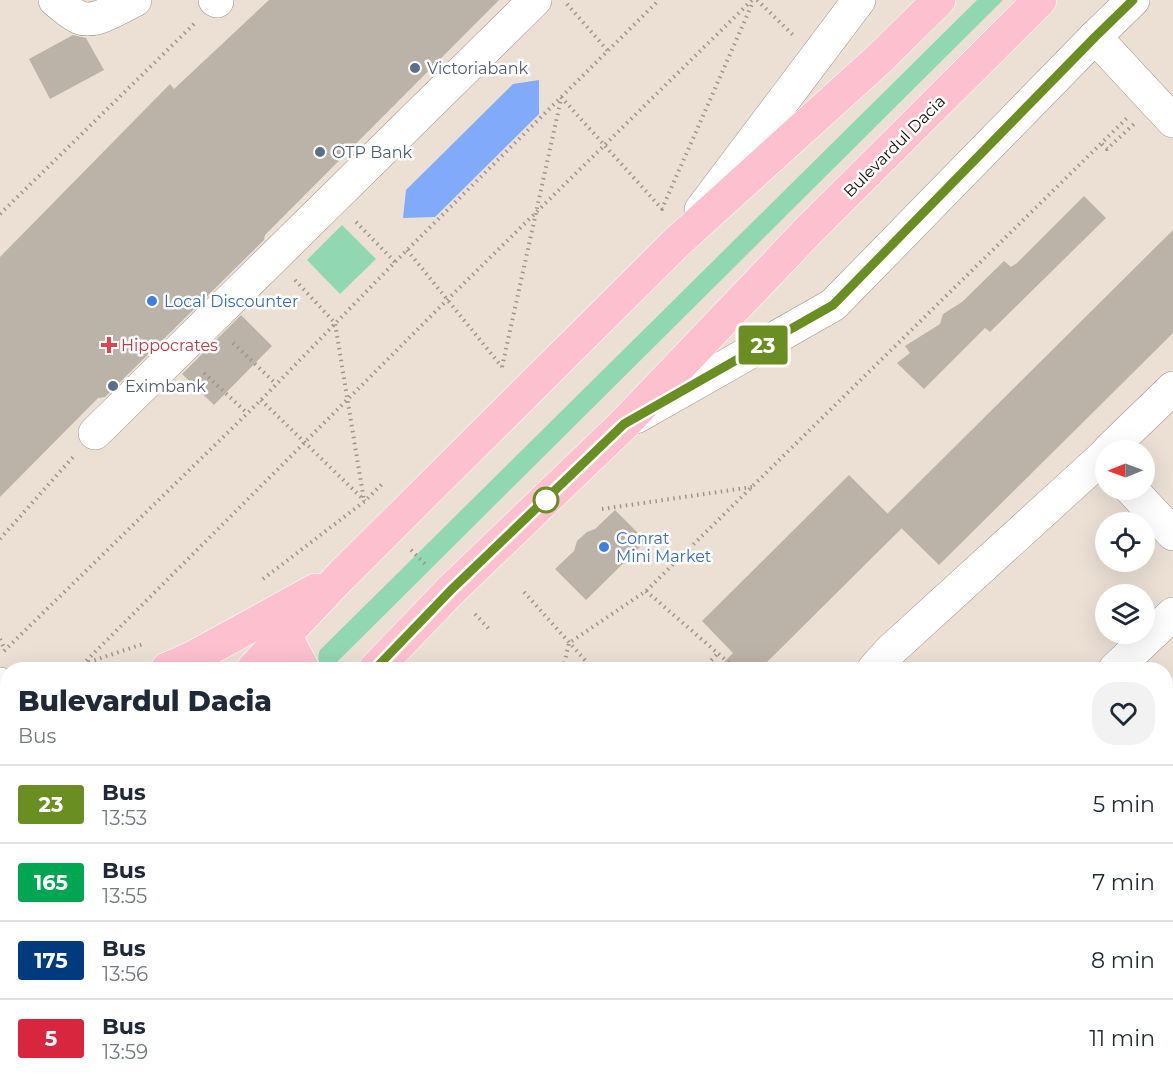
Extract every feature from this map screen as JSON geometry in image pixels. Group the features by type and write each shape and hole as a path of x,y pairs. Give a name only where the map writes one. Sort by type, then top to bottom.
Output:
{"main road":[{"path":"260,662 341,576 676,243 879,59 939,0"},
{"name":"Bulevardul Dacia","path":"382,662 451,590 624,424 816,223 1040,0"},
{"path":"183,662 341,576"},
{"path":"285,635 299,662"}],"street":[{"path":"55,0 76,16 86,20 97,18 135,0"},
{"path":"95,432 535,0"},
{"path":"676,243 859,0"},
{"name":"Bulevardul Dacia","path":"624,424 833,305 1133,0"},
{"path":"1095,37 1153,113"},
{"path":"1122,440 1173,388"},
{"path":"880,662 1095,466"},
{"path":"1141,500 1173,534"},
{"path":"1122,662 1173,614"}],"path":[{"path":"563,0 608,51"},
{"path":"0,655 261,400 395,262 659,0"},
{"path":"754,0 801,42"},
{"path":"85,662 447,300 754,0"},
{"path":"662,209 754,0"},
{"path":"0,214 216,1"},
{"path":"561,97 662,209"},
{"path":"502,368 561,97"},
{"path":"1102,144 1107,149 1153,113"},
{"path":"565,662 569,643 646,591 1102,144 1153,113"},
{"path":"333,199 395,262"},
{"path":"654,218 670,201"},
{"path":"407,250 502,368"},
{"path":"274,258 335,323 364,501"},
{"path":"210,321 276,384"},
{"path":"180,350 247,413"},
{"path":"502,368 511,360"},
{"path":"261,400 364,501"},
{"path":"0,539 95,432"},
{"path":"256,584 364,501 390,476"},
{"path":"602,509 752,487"},
{"path":"646,591 728,662"},
{"path":"524,592 587,662"},
{"path":"0,639 5,650"},
{"path":"89,662 149,642"},
{"path":"710,662 718,653"}],"green space":[{"path":"977,0 1003,0 337,662 319,662 320,650"},
{"path":"342,225 376,259 340,294 307,260"}],"water":[{"path":"539,80 539,114 435,217 403,218 406,190 513,84"}],"building":[{"path":"269,0 499,0 265,235 264,240 105,397 98,398 0,497 0,257 170,84 174,89"},
{"path":"73,35 86,38 104,70 50,99 29,59"},
{"path":"1084,196 1106,218 990,332 985,328 924,389 897,363 910,353 905,346 940,324 943,314 962,302 1004,261 1011,267 1017,263"},
{"path":"1173,230 1173,333 939,565 887,514"},
{"path":"241,315 272,346 214,405 182,374"},
{"path":"849,475 902,528 767,662 724,662 733,653 702,621"},
{"path":"615,510 646,541 586,600 555,569 574,551 577,541 587,532 595,529"}],"bus line":[{"name":"23","path":"382,662 451,590 624,424 833,305 1133,0"}],"place":[{"name":"Victoriabank","path":"415,68"},
{"name":"OTP Bank","path":"320,152"},
{"name":"Local Discounter","path":"152,301"},
{"name":"Hippocrates","path":"109,345"},
{"name":"Eximbank","path":"113,386"},
{"name":"Conrat Mini Market","path":"604,547"}]}
